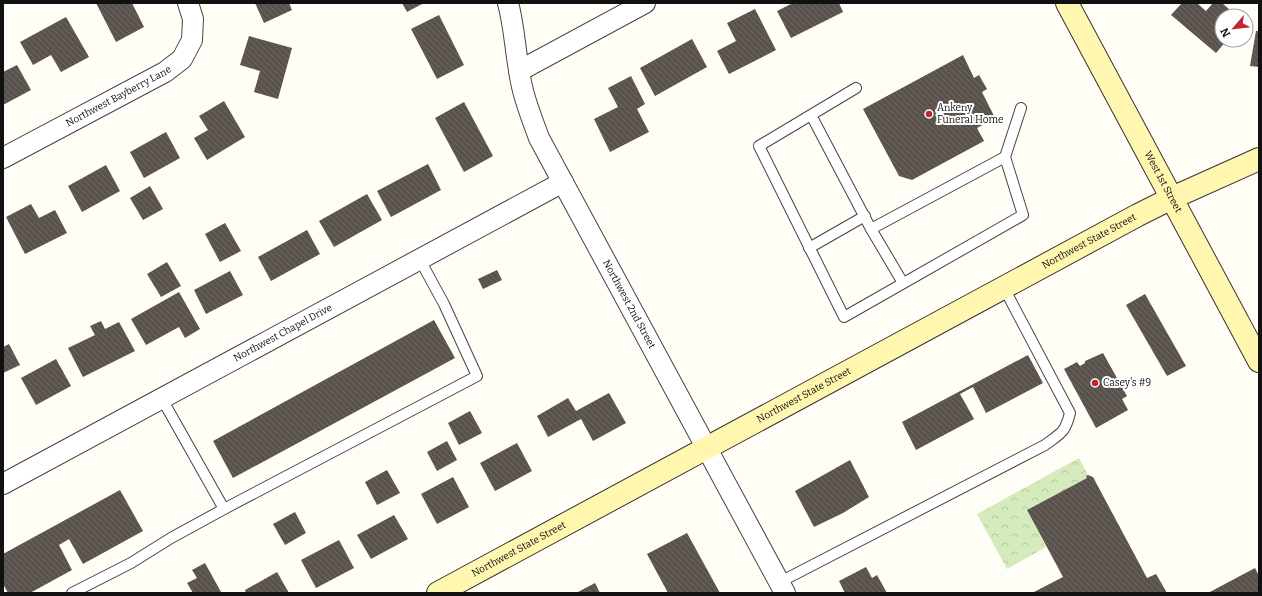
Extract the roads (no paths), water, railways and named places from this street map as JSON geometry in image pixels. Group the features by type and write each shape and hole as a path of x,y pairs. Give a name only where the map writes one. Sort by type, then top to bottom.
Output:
{"main road":[{"name":"West 1st Street","path":"1067,3 1259,361"},
{"name":"Northwest State Street","path":"438,593 1172,198 1259,159"}],"street":[{"name":"Northwest Bayberry Lane","path":"3,158 165,72 182,59 192,40 193,19 188,3"},
{"name":"Northwest 2nd Street","path":"508,3 519,71 528,110 539,138 783,588"},
{"path":"519,71 645,3"},
{"name":"Northwest Chapel Drive","path":"3,484 563,182"}],"lane":[{"path":"856,88 759,146 844,317 1023,215 1005,157 1021,108"},
{"path":"811,115 902,283"},
{"path":"872,229 1005,157"},
{"path":"809,248 865,216"},
{"path":"72,593 131,563 171,538 224,509 477,376 444,304 420,260"},
{"path":"783,588 1045,445 1061,434 1067,426 1070,413 1004,288"},
{"path":"162,399 224,509"}],"place":[{"name":"Ankeny Funeral Home","path":"929,114"},
{"name":"Casey's #9","path":"1095,383"}]}
